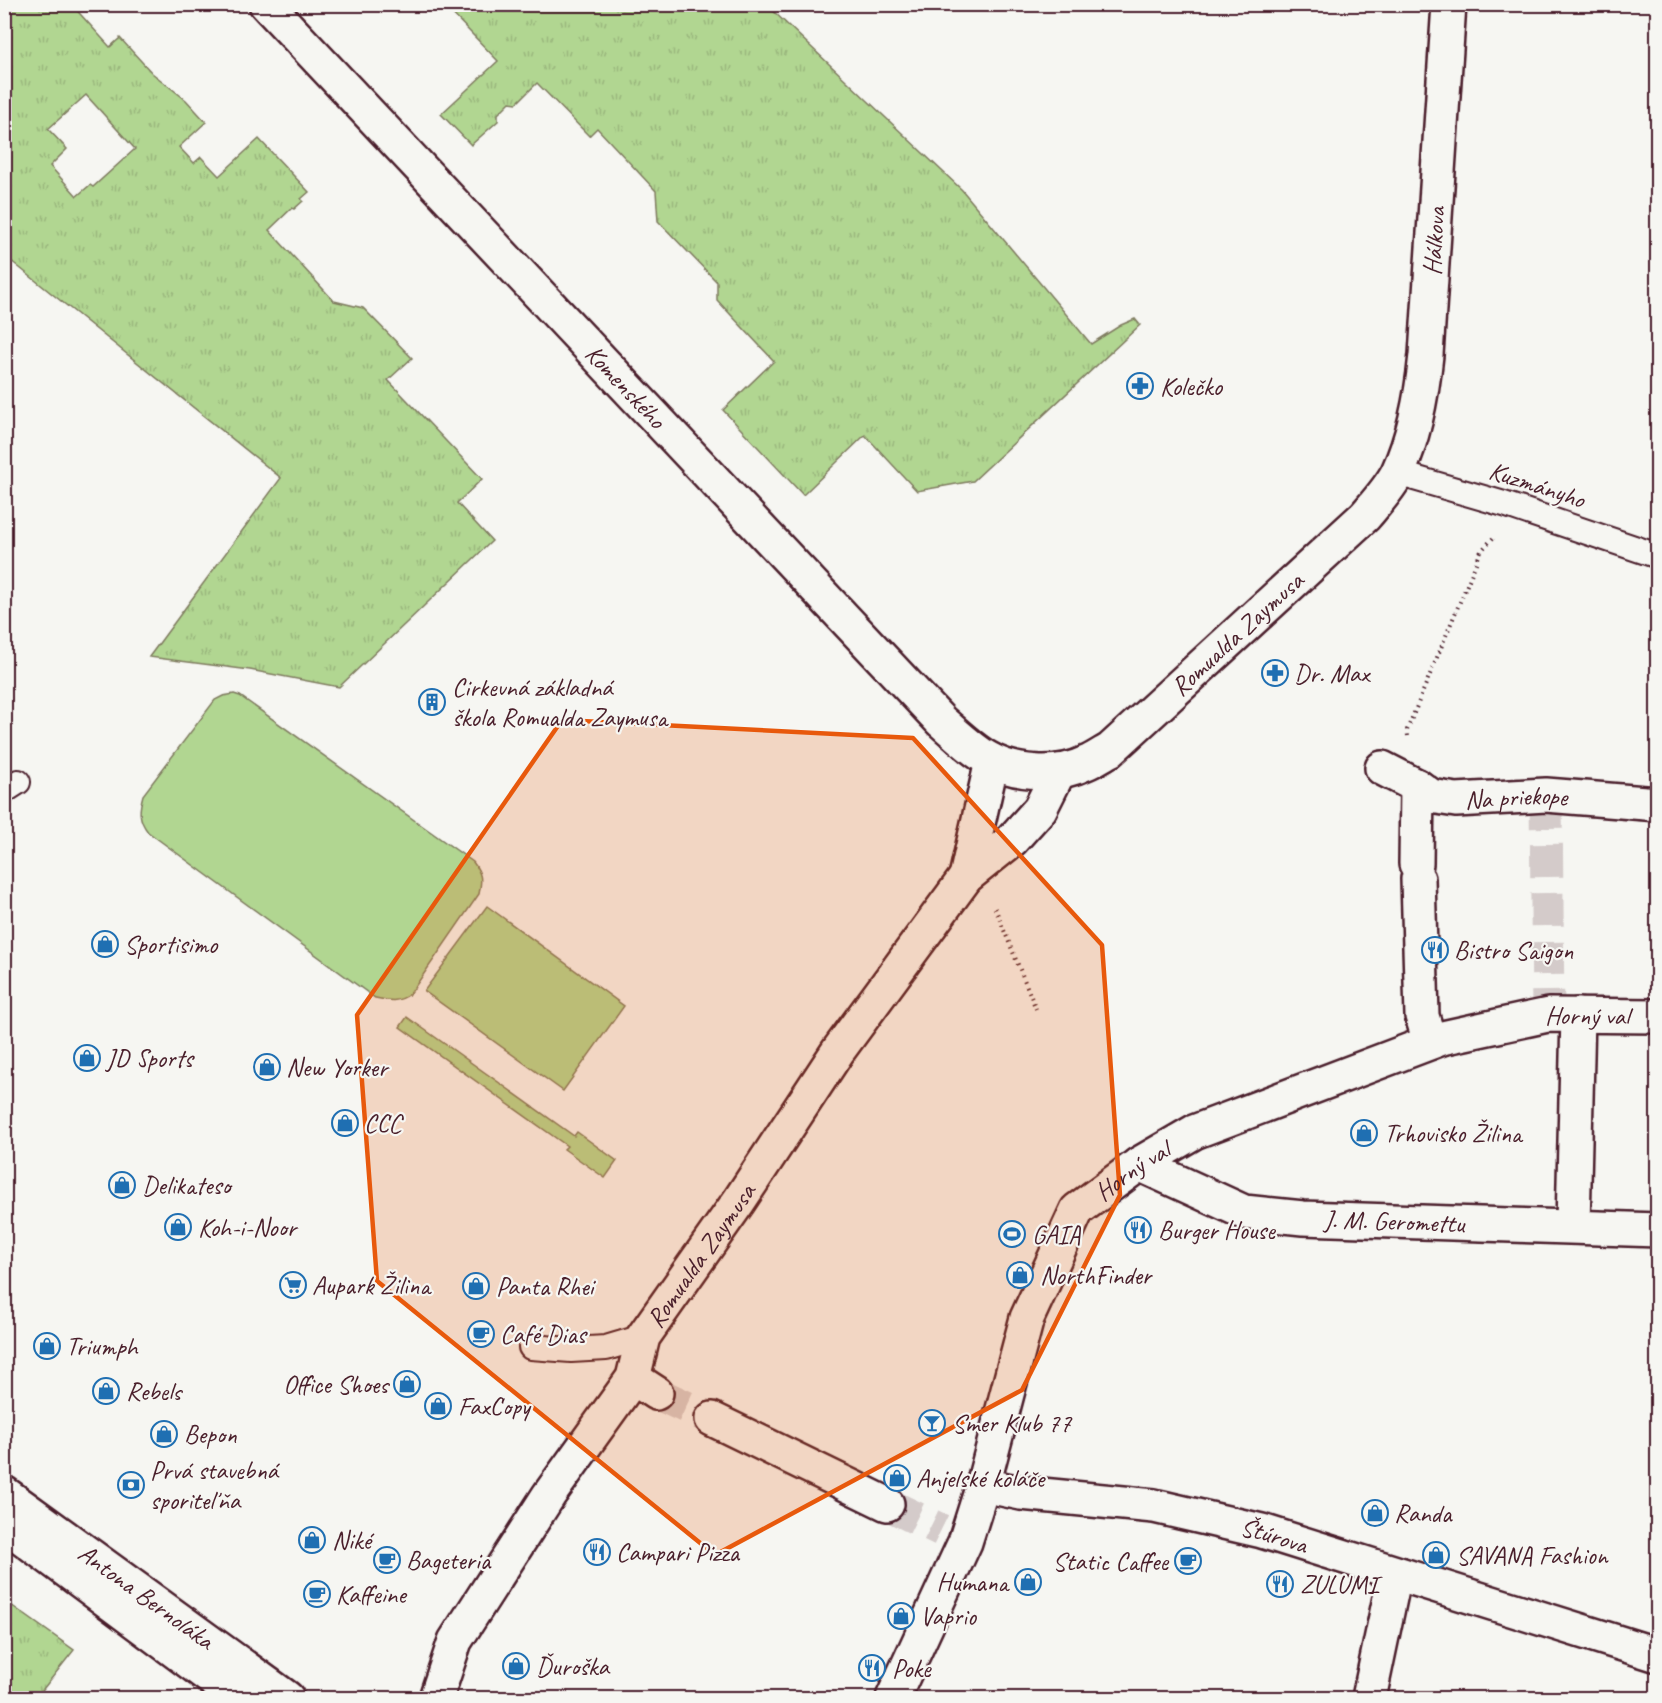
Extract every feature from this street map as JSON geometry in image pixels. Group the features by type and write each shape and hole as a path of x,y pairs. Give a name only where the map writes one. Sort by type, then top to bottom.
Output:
{"street":[{"name":"Komenského","path":"266,4 930,709 963,741 993,761"},
{"name":"Hálkova","path":"1397,473 1411,437 1423,385 1449,4"},
{"name":"Romualda Zaymusa","path":"966,877 993,761 1019,769 1059,771 1084,764 1110,750 1365,516 1397,473"},
{"name":"Na priekope","path":"1382,768 1431,796 1456,801 1546,795 1658,804"},
{"name":"Romualda Zaymusa","path":"436,1698 455,1641 549,1495 644,1386 643,1337 739,1201 838,1051 966,877 1012,840 1040,809 1059,771"},
{"path":"1417,786 1417,872 1422,1016 1430,1042"},
{"name":"Horný val","path":"893,1698 953,1536 983,1485 1027,1318 1077,1210 1139,1164 1194,1132 1430,1042 1548,1015 1658,1016"},
{"path":"1573,1225 1578,1015"},
{"name":"J. M. Geromettu","path":"1139,1164 1244,1212 1303,1218 1573,1225 1658,1230"},
{"path":"712,1419 887,1504"},
{"name":"Štúrova","path":"983,1485 1021,1493 1154,1506 1263,1531 1658,1655"},
{"name":"Antona Bernoláka","path":"4,1493 287,1698"},
{"name":"Antona Bernoláka","path":"4,1524 238,1698"},
{"path":"1369,1698 1395,1574"}],"lane":[{"name":"Kuzmányho","path":"1397,473 1504,504 1658,556"},
{"path":"531,1347 571,1350 606,1348 643,1337"}],"path":[{"path":"1417,786 1407,730 1481,550 1496,535"},
{"path":"993,905 1036,1009"}],"highlighted area":[{"path":"562,720 913,738 1102,945 1120,1195 1022,1390 715,1555 377,1281 357,1015"}],"green space":[{"path":"4,5 72,5 110,47 120,38 152,73 186,100 206,122 179,147 194,163 201,157 219,176 259,139 309,192 301,199 303,201 294,209 292,208 269,230 334,301 363,308 412,358 388,380 482,479 457,503 492,541 339,687 250,670 149,657 281,478 5,256","holes":["86,95 135,149 93,187 90,185 77,196 50,166 67,149 48,129"]},
{"path":"448,5 779,5 771,9 962,190 1091,344 1135,319 1140,325 973,481 917,491 865,435 803,495 723,410 774,361 717,300 717,282 658,221 656,191 597,128 589,136 537,83 517,103 510,102 498,114 498,121 471,145 441,114 498,61 446,7"},
{"path":"234,694 240,696 473,862 480,873 479,894 406,997 393,1000 375,998 148,832 142,823 140,814 143,795 215,700"},
{"path":"487,906 624,1006 563,1091 424,991"},
{"path":"407,1017 574,1136 577,1132 617,1161 605,1178 564,1149 567,1146 400,1027"},
{"path":"4,1600 74,1650 36,1698 5,1698"}],"tunnel":[{"path":"1546,795 1548,1015"},
{"path":"656,1393 712,1419"},
{"path":"887,1504 941,1530"}],"place":[{"name":"Kolečko","path":"1140,386"},
{"name":"Dr. Max","path":"1275,673"},
{"name":"Cirkevná základná škola Romualda Zaymusa","path":"432,702"},
{"name":"Sportisimo","path":"105,944"},
{"name":"Bistro Saigon","path":"1435,950"},
{"name":"JD Sports","path":"87,1058"},
{"name":"New Yorker","path":"267,1067"},
{"name":"CCC","path":"345,1123"},
{"name":"Trhovisko Žilina","path":"1364,1133"},
{"name":"Delikateso","path":"122,1185"},
{"name":"Koh-i-Noor","path":"178,1227"},
{"name":"Burger House","path":"1138,1230"},
{"name":"GAIA","path":"1012,1234"},
{"name":"NorthFinder","path":"1020,1275"},
{"name":"Aupark Žilina","path":"293,1285"},
{"name":"Panta Rhei","path":"476,1286"},
{"name":"Café Dias","path":"481,1334"},
{"name":"Triumph","path":"47,1346"},
{"name":"Office Shoes","path":"407,1384"},
{"name":"Rebels","path":"106,1391"},
{"name":"FaxCopy","path":"438,1406"},
{"name":"Smer Klub 77","path":"932,1423"},
{"name":"Bepon","path":"164,1434"},
{"name":"Anjelské koláče","path":"897,1478"},
{"name":"Prvá stavebná sporiteľňa","path":"131,1485"},
{"name":"Randa","path":"1375,1513"},
{"name":"Niké","path":"312,1540"},
{"name":"Campari Pizza","path":"597,1552"},
{"name":"SAVANA Fashion","path":"1436,1555"},
{"name":"Bageteria","path":"387,1560"},
{"name":"Static Caffee","path":"1188,1561"},
{"name":"Humana","path":"1028,1582"},
{"name":"ZULUMI","path":"1280,1584"},
{"name":"Kaffeine","path":"317,1594"},
{"name":"Vaprio","path":"901,1616"},
{"name":"Ďuroška","path":"516,1666"},
{"name":"Poke","path":"872,1668"}]}
